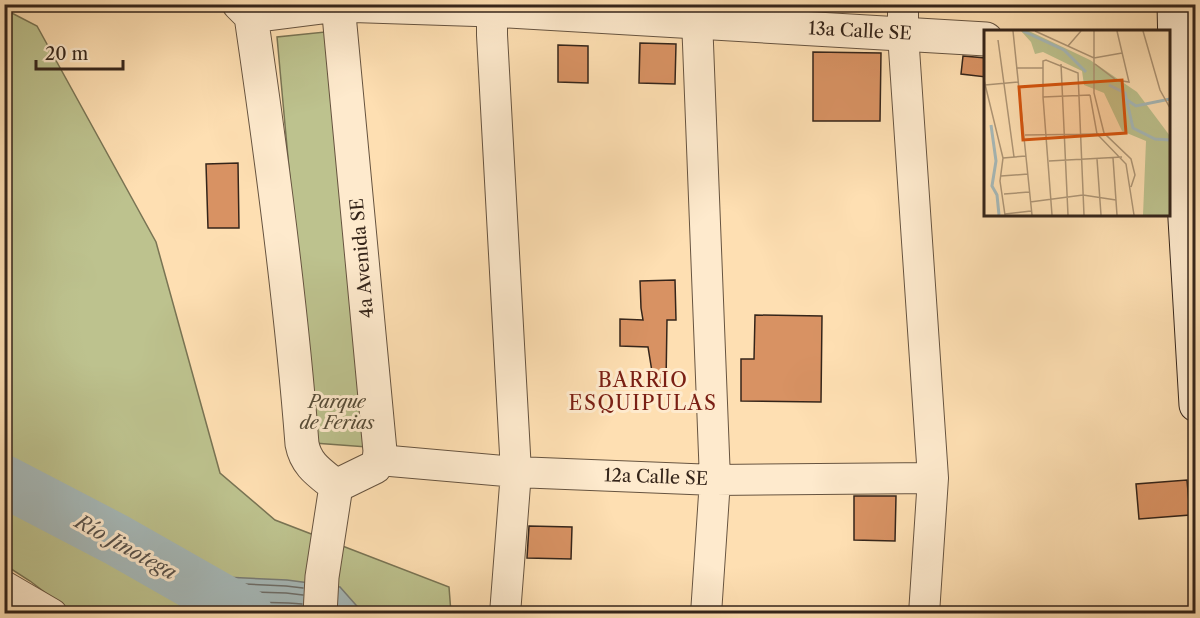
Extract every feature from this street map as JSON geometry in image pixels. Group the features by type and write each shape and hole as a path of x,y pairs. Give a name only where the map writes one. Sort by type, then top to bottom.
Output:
{"street":[{"path":"1174,4 1172,49 1196,405"},
{"name":"13a Calle SE","path":"245,10 338,5 903,19 984,39"},
{"name":"4a Avenida SE","path":"338,5 379,460"},
{"path":"492,8 516,472 505,614"},
{"path":"245,10 268,134 288,293 302,444 309,463 336,486"},
{"path":"698,13 715,480 706,614"},
{"path":"903,19 933,478 924,614"},
{"path":"336,486 375,467 379,460"},
{"name":"12a Calle SE","path":"379,460 516,472 715,480 933,478"},
{"path":"320,614 322,577 336,486"},
{"path":"4,586 52,614"}],"green space":[{"path":"4,9 37,26 156,242 220,473 275,520 449,587 451,613 72,613 5,565"},
{"name":"Parque de Ferias","path":"325,32 367,447 314,443 277,37"}],"water":[{"path":"117,540 224,577 287,580 340,587 363,613 188,613"}],"building":[{"path":"640,43 676,44 675,84 639,83"},
{"path":"558,45 588,46 588,83 558,82"},
{"path":"813,52 881,53 880,121 813,121"},
{"path":"963,56 984,58 984,77 961,74"},
{"path":"238,163 239,228 208,228 206,164"},
{"path":"675,280 676,320 667,320 666,383 654,384 648,347 620,346 620,319 643,320 640,281"},
{"path":"755,315 822,316 821,402 741,401 741,359 754,359"},
{"path":"1187,480 1190,515 1139,519 1136,484"},
{"path":"854,496 896,496 895,541 854,540"},
{"path":"529,526 572,527 571,559 527,558"}],"waterway":[{"name":"Río Jinotega","path":"4,481 117,540 247,614"}],"district":[{"name":"BARRIO ESQUIPULAS","path":"643,392"}]}
